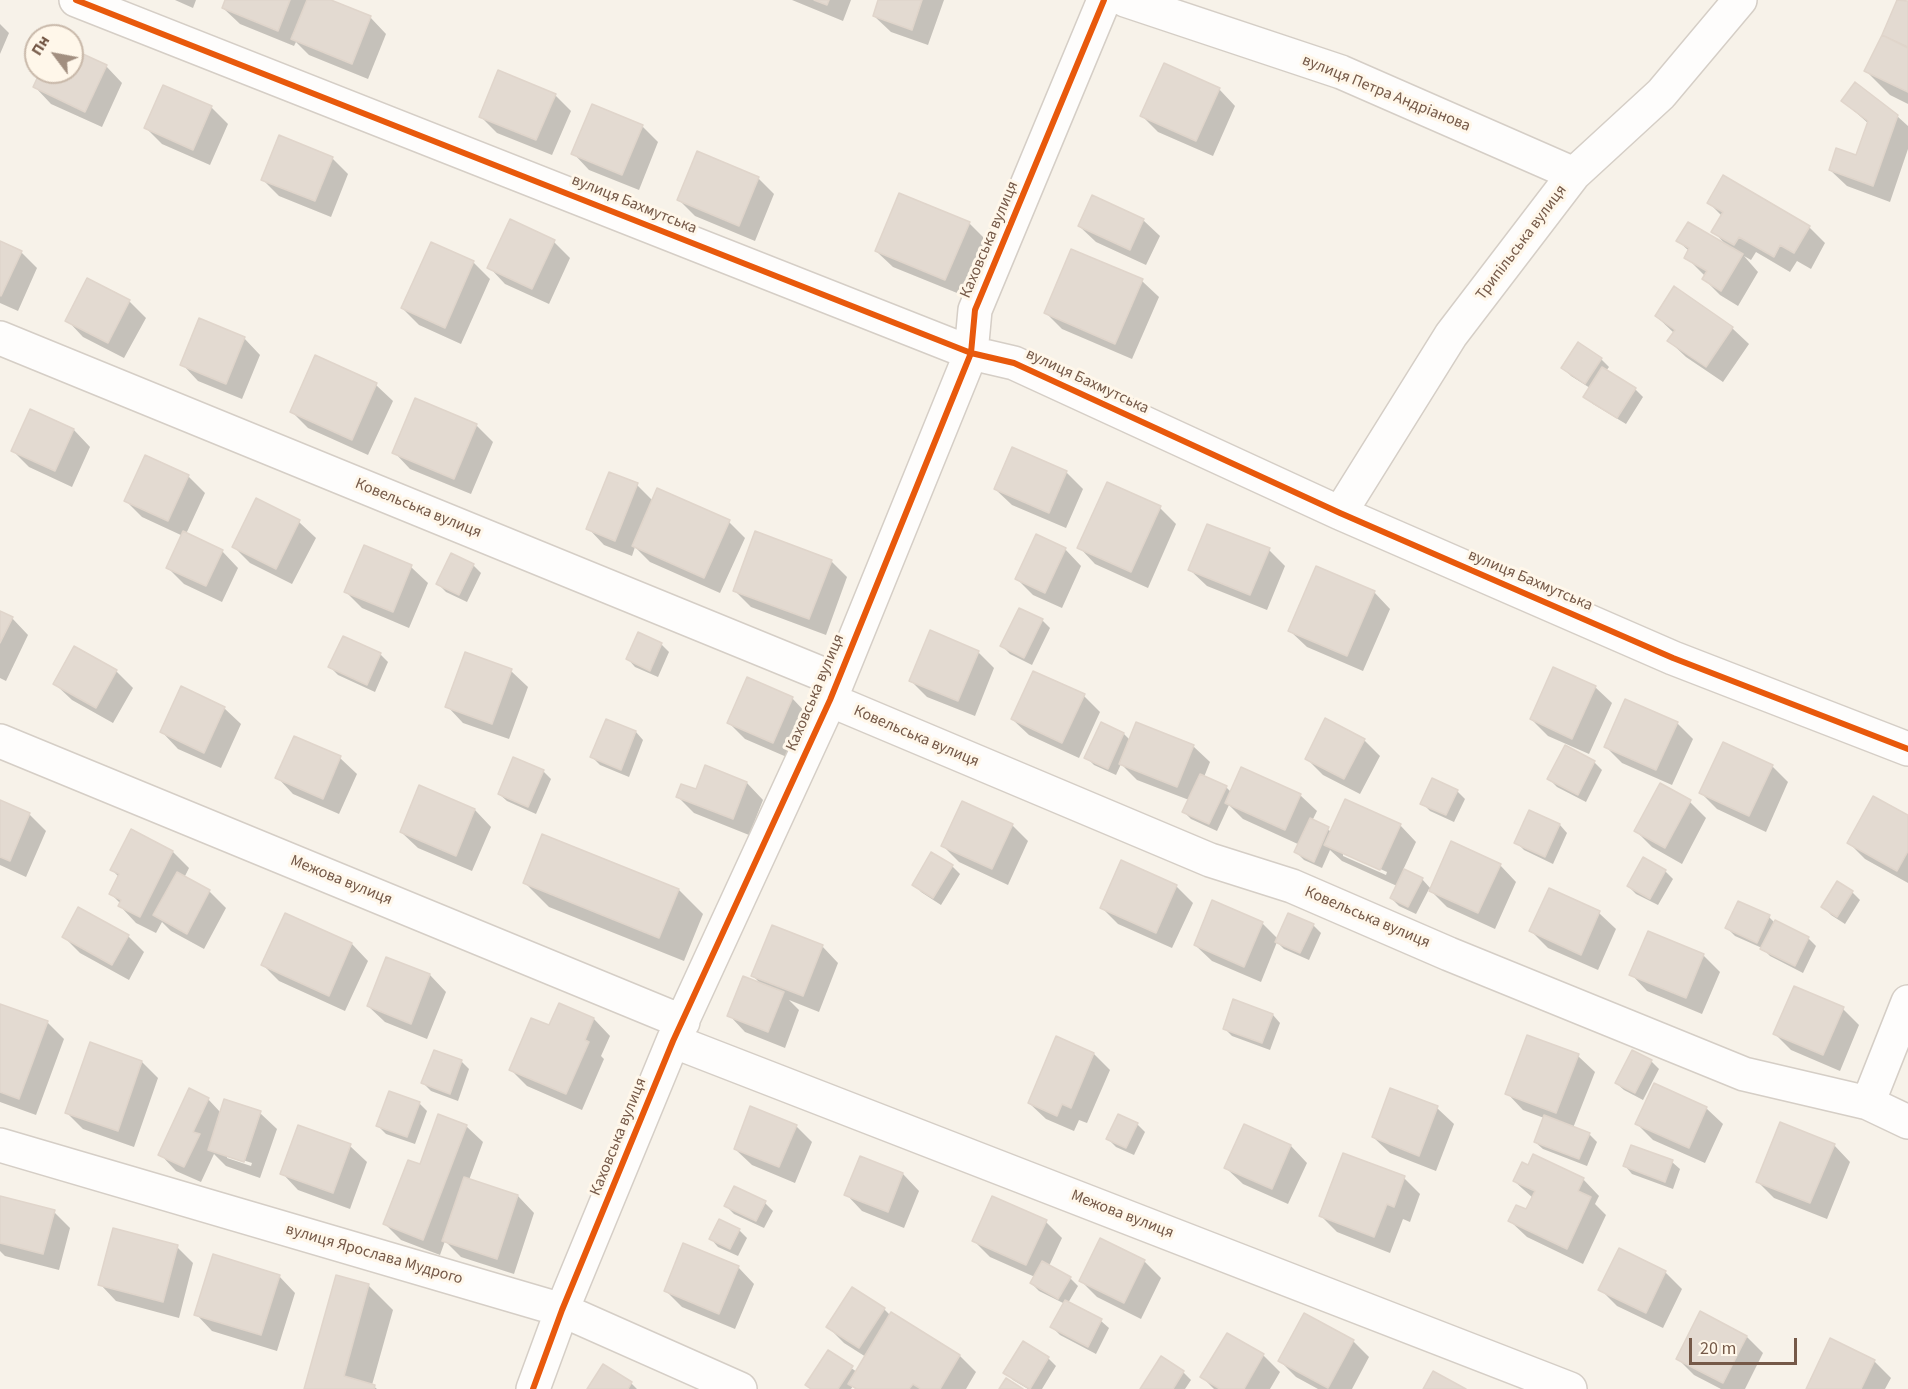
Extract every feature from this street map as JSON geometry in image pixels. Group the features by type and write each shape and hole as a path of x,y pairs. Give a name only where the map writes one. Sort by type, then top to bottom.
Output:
{"street":[{"name":"вулиця Бахмутська","path":"76,0 971,353 1014,363 1340,513 1673,658 1908,749"},
{"name":"Каховська вулиця","path":"533,1389 562,1310 678,1031 833,690 971,353 975,309 1104,0"},
{"name":"вулиця Петра Андріанова","path":"1125,0 1341,72 1574,174"},
{"name":"Трипільська вулиця","path":"1340,513 1451,336 1574,174 1661,94 1740,0"},
{"name":"Ковельська вулиця","path":"0,338 833,690 1210,860 1292,886 1449,954 1744,1074 1868,1103 1908,1122"},
{"name":"Межова вулиця","path":"0,741 678,1031 1570,1389"},
{"path":"1868,1103 1908,1002"},
{"name":"вулиця Ярослава Мудрого","path":"0,1145 562,1310 740,1389"}],"building":[{"path":"225,0 290,0 278,31 222,8"},
{"path":"307,0 331,0 371,16 352,64 291,39"},
{"path":"814,0 829,0 827,5"},
{"path":"878,0 922,0 912,30 873,16"},
{"path":"1897,0 1908,1 1908,47 1882,35"},
{"path":"1882,35 1908,48 1908,92 1864,71"},
{"path":"84,54 107,65 85,112 33,87 34,84 84,84"},
{"path":"1164,63 1220,88 1196,141 1140,116"},
{"path":"498,70 556,94 536,140 479,117"},
{"path":"1855,82 1898,115 1873,186 1829,170 1836,148 1856,155 1868,121 1841,101"},
{"path":"163,85 212,106 193,150 144,128"},
{"path":"592,104 643,125 622,175 571,154"},
{"path":"279,135 333,157 315,201 261,180"},
{"path":"697,151 759,177 739,226 677,200"},
{"path":"1723,175 1810,226 1794,253 1780,245 1774,257 1739,237 1734,245 1711,232 1723,212 1707,203"},
{"path":"899,193 970,222 945,280 875,251"},
{"path":"1092,195 1144,219 1130,250 1078,226"},
{"path":"510,219 555,240 532,289 487,268"},
{"path":"1688,222 1743,254 1721,291 1702,279 1707,271 1684,258 1689,248 1676,241"},
{"path":"0,241 22,251 1,296 0,295"},
{"path":"431,242 474,261 445,328 401,308"},
{"path":"1071,249 1143,279 1115,344 1044,313"},
{"path":"87,278 130,300 108,343 65,321"},
{"path":"1674,286 1733,327 1706,367 1667,341 1675,330 1655,316"},
{"path":"199,318 245,337 226,384 180,365"},
{"path":"1578,342 1602,358 1585,384 1561,368"},
{"path":"315,355 377,383 352,440 290,412"},
{"path":"1602,367 1636,388 1617,418 1583,397"},
{"path":"415,398 477,424 454,479 392,453"},
{"path":"30,409 74,429 55,471 11,451"},
{"path":"1012,447 1067,471 1049,513 994,489"},
{"path":"145,455 189,475 168,521 124,501"},
{"path":"609,472 638,483 615,541 586,529"},
{"path":"1107,482 1161,506 1131,572 1077,548"},
{"path":"657,488 730,520 704,578 632,546"},
{"path":"256,498 300,520 276,569 232,547"},
{"path":"1207,524 1270,548 1250,595 1188,570"},
{"path":"183,531 223,550 206,586 166,568"},
{"path":"755,531 832,560 809,619 733,591"},
{"path":"1036,534 1066,548 1045,593 1015,579"},
{"path":"364,545 412,565 393,612 344,592"},
{"path":"451,553 474,564 459,595 436,584"},
{"path":"1316,566 1375,591 1347,656 1288,631"},
{"path":"1019,608 1043,619 1024,658 1000,646"},
{"path":"0,611 13,617 0,643"},
{"path":"930,630 979,651 958,701 909,681"},
{"path":"638,632 662,643 650,671 626,659"},
{"path":"343,636 381,653 367,685 328,667"},
{"path":"74,646 117,670 96,708 53,684"},
{"path":"465,652 512,669 492,724 445,707"},
{"path":"1553,667 1596,686 1572,739 1530,719"},
{"path":"1033,671 1085,694 1062,743 1011,719"},
{"path":"747,677 793,697 773,743 727,723"},
{"path":"181,686 225,707 204,753 160,732"},
{"path":"1625,699 1678,722 1656,770 1604,747"},
{"path":"1325,718 1365,739 1344,779 1305,759"},
{"path":"606,719 636,731 621,770 590,757"},
{"path":"1101,722 1124,733 1108,769 1084,758"},
{"path":"1136,722 1194,745 1177,787 1119,764"},
{"path":"294,736 341,756 323,799 275,778"},
{"path":"1723,742 1773,765 1749,816 1699,793"},
{"path":"1565,745 1595,761 1578,795 1547,779"},
{"path":"513,757 544,770 528,807 498,794"},
{"path":"705,765 747,782 733,819 676,797 681,784 696,789"},
{"path":"1241,767 1301,794 1285,830 1225,803"},
{"path":"1200,774 1227,786 1209,824 1182,812"},
{"path":"1432,778 1458,790 1446,815 1420,804"},
{"path":"1660,783 1691,800 1665,848 1634,831"},
{"path":"419,785 475,809 456,856 400,832"},
{"path":"1873,796 1908,815 1908,851 1897,871 1847,843"},
{"path":"1345,799 1401,824 1380,870 1324,845"},
{"path":"0,800 30,813 10,861 0,857"},
{"path":"962,801 1013,824 992,869 941,846"},
{"path":"1529,810 1560,824 1545,857 1514,843"},
{"path":"1310,818 1329,827 1314,862 1294,852"},
{"path":"131,829 173,851 140,917 118,906 121,900 109,894 119,874 110,870"},
{"path":"542,834 679,889 659,938 523,883"},
{"path":"1451,841 1501,864 1478,913 1429,891"},
{"path":"931,852 953,865 933,898 912,885"},
{"path":"1643,857 1666,870 1650,899 1627,886"},
{"path":"1121,860 1177,885 1156,933 1100,908"},
{"path":"1404,869 1423,878 1408,907 1390,898"},
{"path":"177,872 210,890 187,934 153,915"},
{"path":"1837,881 1853,891 1837,917 1821,907"},
{"path":"1549,888 1600,911 1581,955 1529,931"},
{"path":"1212,900 1263,922 1244,967 1194,945"},
{"path":"1738,901 1770,915 1757,943 1725,928"},
{"path":"78,907 129,935 112,965 62,937"},
{"path":"285,913 352,943 329,996 261,965"},
{"path":"1288,913 1314,924 1300,953 1275,942"},
{"path":"1775,920 1809,937 1795,966 1760,949"},
{"path":"772,925 823,945 803,996 751,976"},
{"path":"1648,931 1704,954 1686,998 1629,975"},
{"path":"386,957 430,974 411,1024 367,1006"},
{"path":"743,976 784,992 768,1032 727,1016"},
{"path":"1794,986 1844,1007 1823,1055 1773,1034"},
{"path":"1233,999 1273,1014 1262,1043 1223,1029"},
{"path":"559,1003 594,1018 585,1040 589,1042 566,1094 509,1070 531,1018 549,1025"},
{"path":"0,1004 48,1021 19,1099 0,1092"},
{"path":"1527,1035 1579,1054 1556,1113 1505,1094"},
{"path":"1056,1036 1094,1053 1071,1108 1062,1104 1057,1116 1028,1103"},
{"path":"90,1042 142,1061 118,1131 65,1113"},
{"path":"434,1050 462,1060 450,1094 421,1083"},
{"path":"1632,1050 1652,1060 1635,1093 1615,1083"},
{"path":"1654,1083 1707,1107 1689,1148 1635,1124"},
{"path":"189,1088 209,1098 193,1132 200,1134 184,1167 158,1155"},
{"path":"1390,1088 1438,1106 1419,1156 1372,1137"},
{"path":"389,1091 420,1102 407,1137 376,1126"},
{"path":"224,1099 261,1111 244,1162 208,1150"},
{"path":"750,1106 797,1125 779,1167 734,1149"},
{"path":"438,1114 467,1125 423,1240 383,1224 408,1160 420,1164"},
{"path":"1118,1114 1138,1123 1126,1148 1106,1139"},
{"path":"1544,1115 1590,1133 1579,1159 1534,1142"},
{"path":"1780,1122 1835,1144 1810,1203 1756,1182"},
{"path":"1244,1124 1291,1145 1272,1189 1224,1168"},
{"path":"298,1125 351,1144 333,1193 280,1174"},
{"path":"1631,1145 1673,1160 1665,1182 1623,1166"},
{"path":"1343,1153 1405,1176 1394,1207 1387,1204 1374,1237 1319,1216"},
{"path":"1533,1154 1584,1178 1578,1191 1591,1197 1567,1249 1508,1221 1516,1205 1526,1209 1535,1191 1513,1181 1522,1162 1528,1165"},
{"path":"860,1156 903,1173 888,1212 844,1195"},
{"path":"464,1177 518,1195 497,1259 442,1241"},
{"path":"734,1186 766,1201 756,1221 724,1206"},
{"path":"0,1196 55,1210 43,1254 0,1243"},
{"path":"992,1196 1047,1220 1026,1265 972,1241"},
{"path":"719,1219 740,1229 730,1249 709,1239"},
{"path":"113,1228 178,1245 163,1302 98,1285"},
{"path":"1100,1238 1145,1260 1124,1303 1079,1281"},
{"path":"683,1243 739,1266 719,1314 664,1291"},
{"path":"1619,1248 1666,1271 1646,1313 1598,1290"},
{"path":"213,1254 280,1275 261,1335 194,1315"},
{"path":"1042,1261 1071,1277 1058,1299 1030,1283"},
{"path":"336,1275 369,1284 344,1376 375,1385 374,1389 304,1389"},
{"path":"852,1287 885,1308 859,1348 826,1327"},
{"path":"1065,1300 1102,1319 1088,1347 1050,1327"},
{"path":"1700,1311 1747,1336 1723,1383 1676,1359"},
{"path":"891,1312 960,1355 940,1389 921,1389 913,1384 909,1389 857,1389 848,1384"},
{"path":"1304,1313 1354,1340 1328,1388 1278,1361"},
{"path":"1227,1333 1264,1354 1244,1389 1220,1389 1200,1377"},
{"path":"1830,1338 1875,1360 1861,1389 1806,1389"},
{"path":"1023,1341 1049,1357 1030,1389 1003,1373"},
{"path":"828,1350 853,1366 838,1389 811,1389 805,1385"},
{"path":"1161,1356 1184,1371 1173,1389 1140,1389"},
{"path":"603,1364 632,1382 628,1389 587,1389"},
{"path":"1433,1371 1466,1389 1423,1389"},
{"path":"1006,1378 1023,1389 999,1389"}],"cycle path":[{"path":"76,0 971,353 1014,363 1340,513 1673,658 1908,749"},
{"path":"533,1389 562,1310 673,1041 830,700 971,353 975,310 1104,0"}]}
